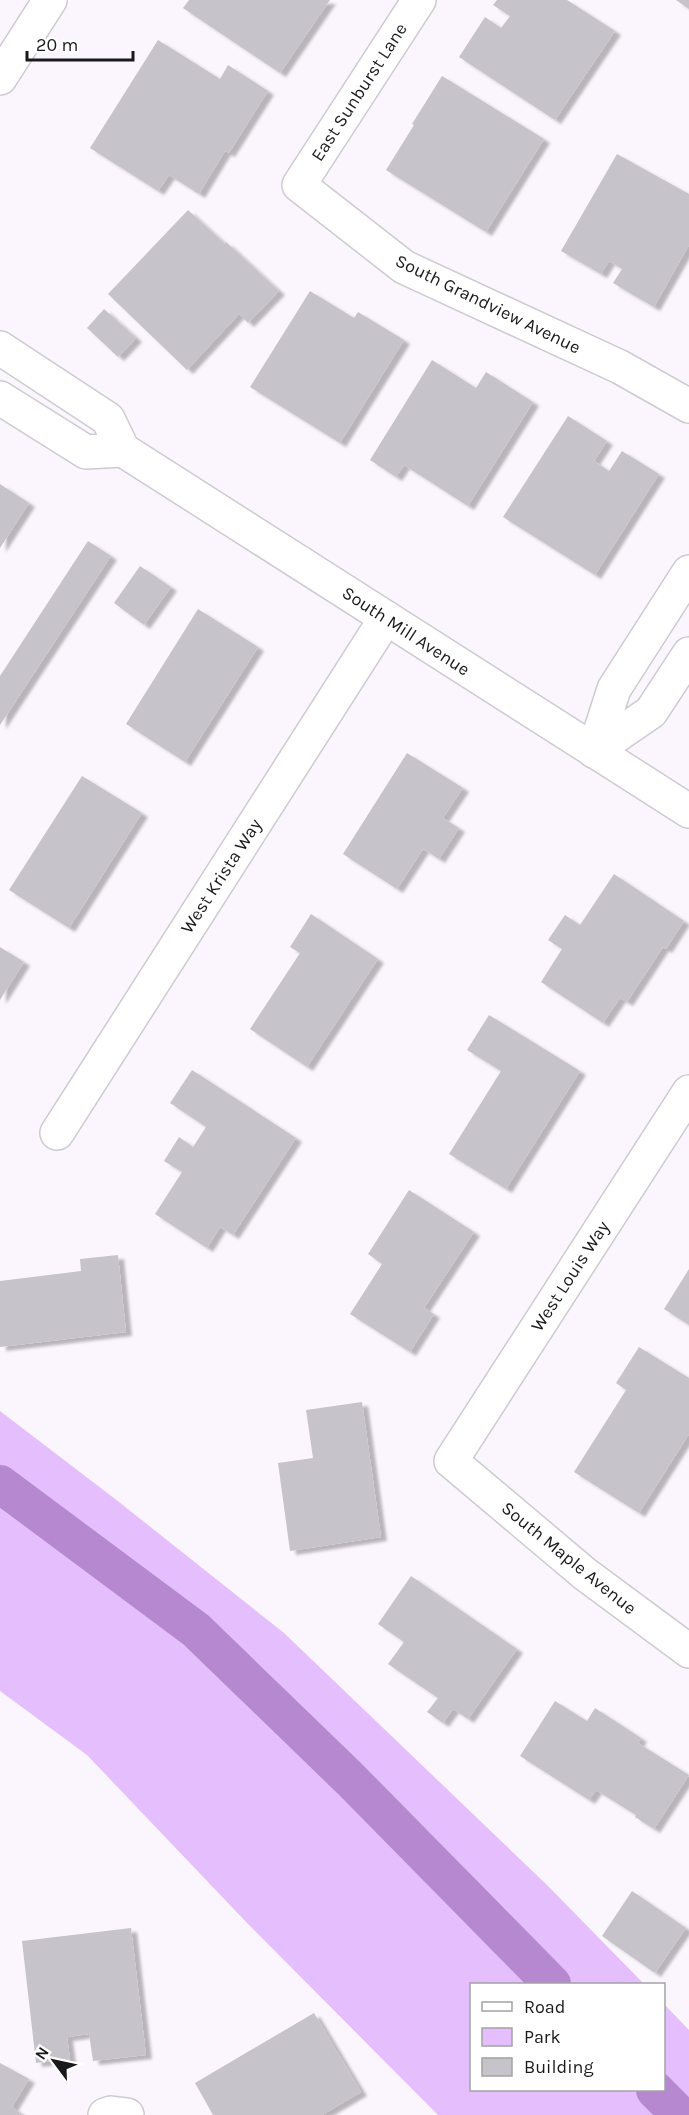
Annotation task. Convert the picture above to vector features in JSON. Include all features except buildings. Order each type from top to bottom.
[{"type":"street","points":[[0,78],[50,0]]},
{"type":"street","name":"East Sunburst Lane","points":[[299,185],[419,0]]},
{"type":"street","name":"South Grandview Avenue","points":[[299,185],[404,267],[620,367],[689,406]]},
{"type":"street","points":[[0,348],[108,419],[123,450],[86,452],[0,398]]},
{"type":"street","name":"South Mill Avenue","points":[[123,450],[689,812]]},
{"type":"street","points":[[594,751],[614,689],[688,576]]},
{"type":"street","name":"West Krista Way","points":[[57,1133],[386,618]]},
{"type":"street","points":[[594,751],[651,712],[689,654]]},
{"type":"street","name":"West Louis Way","points":[[451,1461],[689,1092]]},
{"type":"street","name":"South Maple Avenue","points":[[451,1461],[585,1574],[689,1651]]},
{"type":"street","points":[[105,2115],[111,2113],[127,2115]]},
{"type":"green space","points":[[0,1411],[284,1633],[547,1885],[643,1983],[470,1983],[470,2091],[665,2091],[665,2005],[689,2030],[689,2115],[438,2115],[249,1925],[87,1755],[0,1691]]},
{"type":"waterway","points":[[0,1484],[196,1630],[350,1779],[551,1983]]},
{"type":"waterway","points":[[656,2091],[680,2115]]}]
